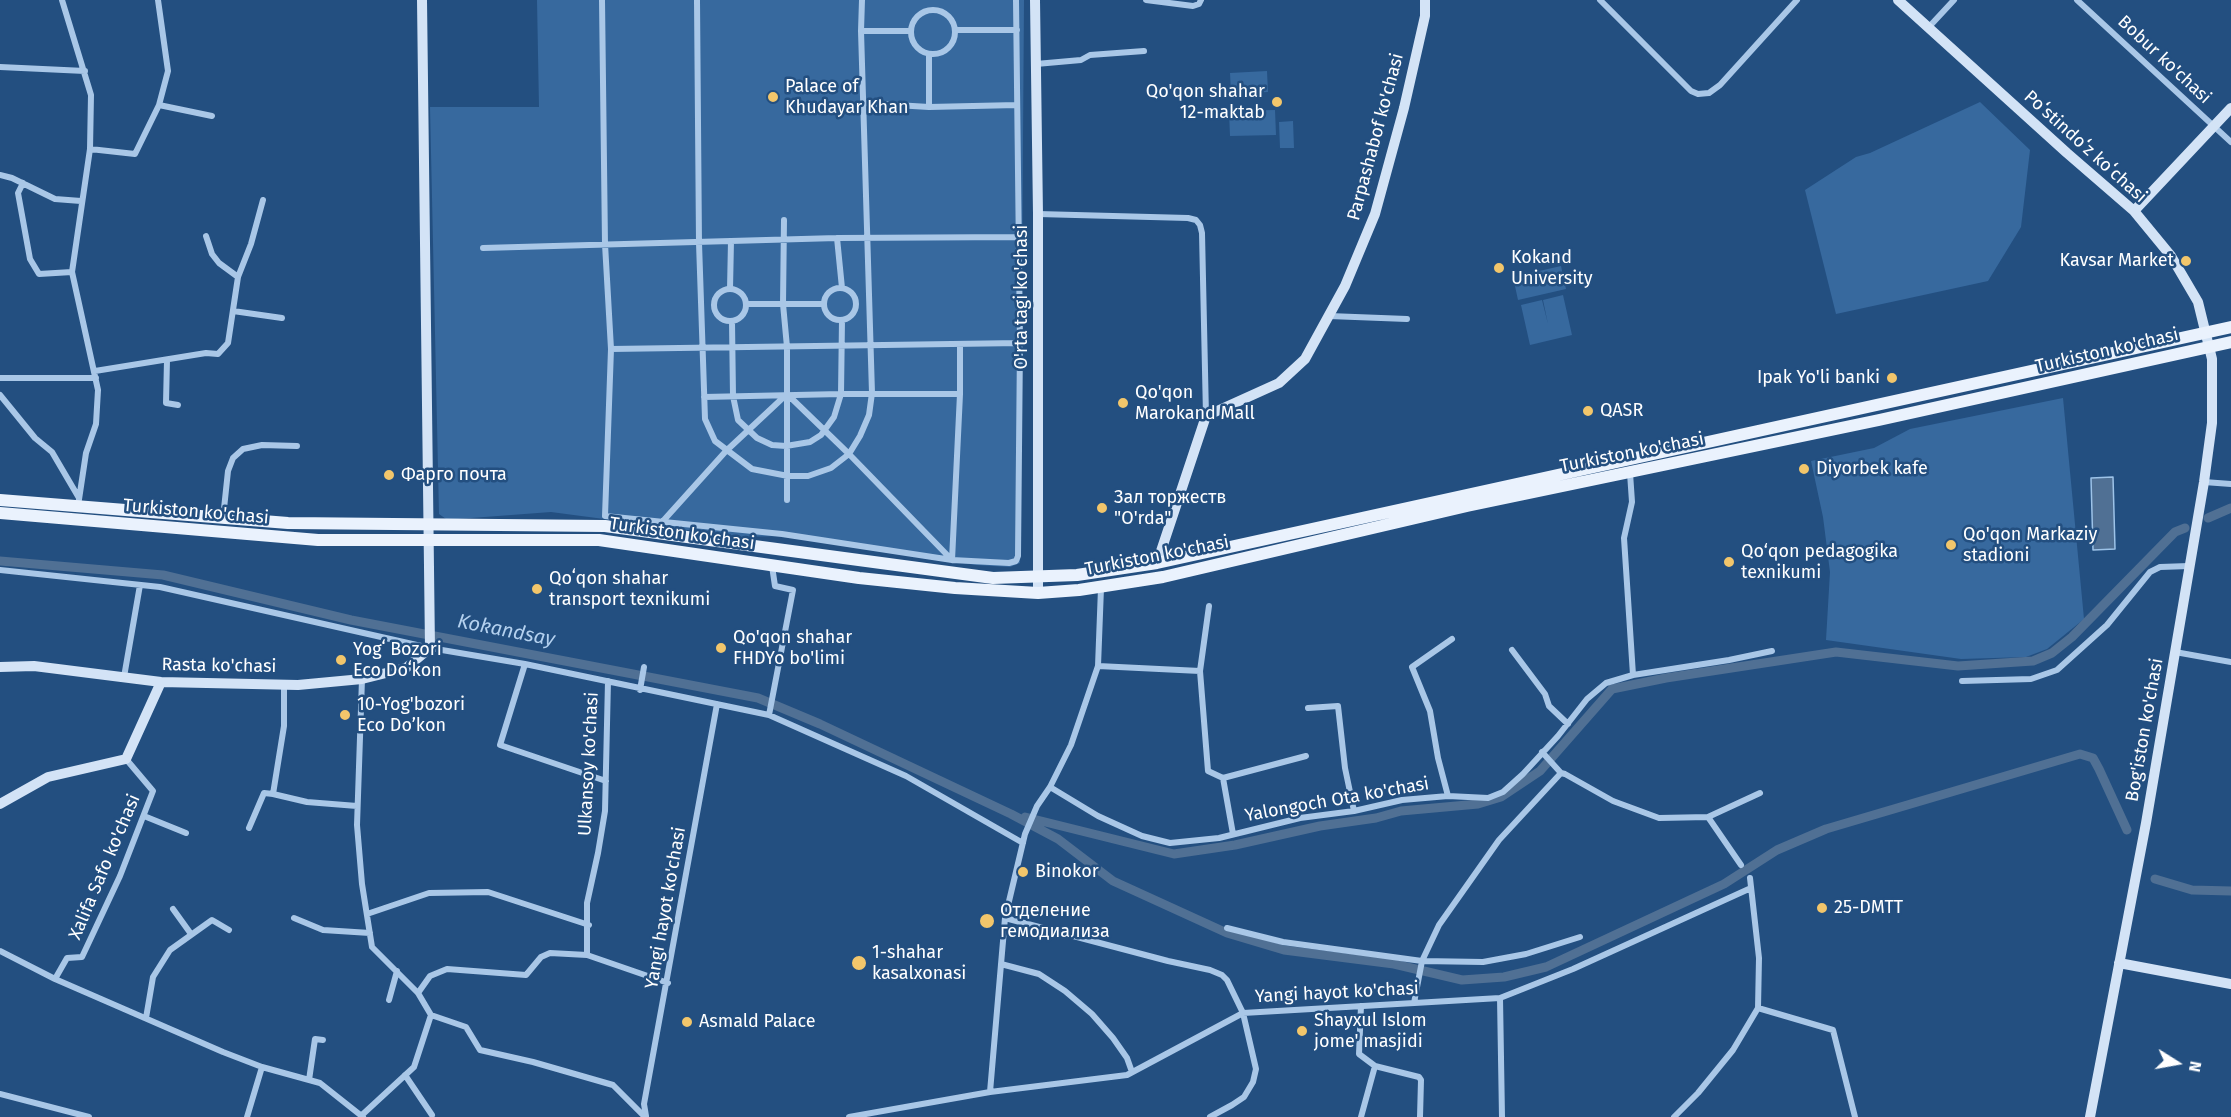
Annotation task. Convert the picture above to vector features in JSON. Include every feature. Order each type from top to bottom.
[{"type":"main road","points":[[422,0],[430,648]]},
{"type":"main road","name":"O'rta tagi ko'chasi","points":[[1035,0],[1038,214],[1038,593]]},
{"type":"main road","name":"Parpashabof ko'chasi","points":[[1206,416],[1279,383],[1305,359],[1345,286],[1375,214],[1404,108],[1425,16],[1425,0]]},
{"type":"main road","name":"Poʻstindoʻz koʻchasi","points":[[1898,0],[2134,211],[2171,256],[2198,302],[2210,347]]},
{"type":"main road","points":[[2134,211],[2231,108]]},
{"type":"main road","name":"Turkiston ko'chasi","points":[[0,500],[78,502],[288,523],[605,526],[970,575],[1038,578],[1077,575],[1157,563],[2231,327]]},
{"type":"main road","name":"Turkiston ko'chasi","points":[[0,513],[318,540],[599,540],[944,587],[989,592],[1038,593],[1101,588],[1163,577],[1467,506],[1868,423],[2231,342]]},
{"type":"main road","name":"Bog'iston ko'chasi","points":[[2090,1117],[2146,823],[2204,482],[2212,423],[2210,347]]},
{"type":"main road","points":[[1157,563],[1206,416]]},
{"type":"main road","name":"Rasta ko'chasi","points":[[0,667],[34,666],[161,682],[284,684],[362,679],[406,668],[430,648]]},
{"type":"main road","points":[[0,804],[48,777],[126,759],[161,682]]},
{"type":"main road","points":[[2119,963],[2231,984]]},
{"type":"street","points":[[62,0],[91,95],[90,149],[72,272],[98,390],[96,424],[86,453],[78,502]]},
{"type":"street","points":[[90,149],[135,154],[159,105],[168,71],[158,0]]},
{"type":"street","points":[[602,0],[605,244],[611,349],[605,516],[821,539],[952,560],[1009,563],[1016,561],[1018,556],[1020,237],[1016,0]]},
{"type":"street","points":[[697,0],[699,243],[705,419],[715,441],[752,470],[788,476],[808,476],[831,468],[849,454],[869,415],[872,393],[862,0]]},
{"type":"street","points":[[933,9],[934,0]]},
{"type":"street","points":[[1146,0],[1192,6],[1199,4],[1201,0]]},
{"type":"street","points":[[1599,0],[1691,91],[1698,93],[1709,93],[1720,85],[1797,0]]},
{"type":"street","points":[[1927,28],[1954,0]]},
{"type":"street","name":"Bobur ko'chasi","points":[[2077,0],[2231,142]]},
{"type":"street","points":[[933,9],[946,14],[951,19],[955,30],[949,47],[937,54],[929,54],[916,47],[912,41],[911,31],[914,20],[919,14],[933,9]]},
{"type":"street","points":[[955,30],[1017,30]]},
{"type":"street","points":[[861,31],[911,31]]},
{"type":"street","points":[[1036,64],[1081,60],[1090,55],[1144,51]]},
{"type":"street","points":[[929,54],[929,106]]},
{"type":"street","points":[[0,67],[85,71]]},
{"type":"street","points":[[863,103],[929,106],[1017,105]]},
{"type":"street","points":[[159,105],[212,116]]},
{"type":"street","points":[[0,175],[23,183],[55,199],[81,201]]},
{"type":"street","points":[[23,183],[18,193],[30,259],[39,274],[72,272]]},
{"type":"street","points":[[0,378],[95,374],[206,353],[218,354],[228,343],[238,277],[251,243],[263,200]]},
{"type":"street","points":[[1038,214],[1196,220],[1202,232],[1206,416]]},
{"type":"street","points":[[784,220],[783,304],[787,347],[787,500]]},
{"type":"street","points":[[206,236],[212,254],[219,263],[238,277]]},
{"type":"street","points":[[483,248],[784,239],[1020,237]]},
{"type":"street","points":[[837,238],[842,288]]},
{"type":"street","points":[[730,289],[731,241]]},
{"type":"street","points":[[837,288],[842,288],[852,293],[856,303],[854,313],[842,320],[831,318],[824,310],[824,304],[827,294],[837,288]]},
{"type":"street","points":[[730,289],[742,294],[746,304],[744,314],[732,322],[721,319],[714,306],[717,295],[730,289]]},
{"type":"street","points":[[746,304],[824,304]]},
{"type":"street","points":[[233,311],[282,318]]},
{"type":"street","points":[[1328,316],[1407,320]]},
{"type":"street","points":[[732,322],[733,396],[738,420],[758,438],[772,445],[786,446],[810,442],[821,435],[834,417],[841,394],[842,320]]},
{"type":"street","points":[[611,349],[1020,343]]},
{"type":"street","points":[[952,560],[960,394],[960,344]]},
{"type":"street","points":[[167,360],[166,403],[178,405]]},
{"type":"street","points":[[704,397],[872,393],[960,394]]},
{"type":"street","points":[[787,394],[952,560]]},
{"type":"street","points":[[663,521],[726,451],[787,394]]},
{"type":"street","points":[[0,395],[35,438],[52,452],[78,502]]},
{"type":"street","points":[[223,518],[228,471],[233,458],[243,449],[262,445],[297,446]]},
{"type":"street","points":[[1630,471],[1632,502],[1624,538],[1633,675]]},
{"type":"street","points":[[2204,482],[2231,484]]},
{"type":"street","points":[[769,715],[793,590],[775,586],[772,565]]},
{"type":"street","points":[[1962,681],[2031,679],[2057,669],[2107,626],[2150,572],[2160,567],[2189,566]]},
{"type":"street","points":[[0,570],[160,587],[430,648],[525,664],[640,690],[769,715],[906,776],[1023,843]]},
{"type":"street","points":[[124,677],[140,585]]},
{"type":"street","points":[[990,1092],[1005,918],[1025,834],[1037,806],[1050,788],[1071,745],[1098,666],[1101,588]]},
{"type":"street","points":[[1209,606],[1200,671],[1208,771],[1222,778],[1306,756]]},
{"type":"street","points":[[1448,796],[1438,758],[1430,711],[1412,667],[1452,639]]},
{"type":"street","points":[[1512,650],[1545,694],[1549,706],[1568,724]]},
{"type":"street","name":"Yalongoch Ota ko'chasi","points":[[1050,788],[1098,816],[1142,836],[1170,843],[1219,838],[1300,818],[1354,811],[1402,800],[1448,796],[1488,798],[1503,792],[1523,774],[1544,753],[1587,699],[1606,683],[1633,675],[1772,651]]},
{"type":"street","points":[[2175,652],[2231,662]]},
{"type":"street","points":[[525,664],[500,745],[606,781]]},
{"type":"street","points":[[1098,666],[1200,671]]},
{"type":"street","points":[[640,690],[644,668]]},
{"type":"street","points":[[362,679],[357,825],[372,947],[418,993],[430,1015],[466,1027],[480,1050],[614,1085],[645,1117]]},
{"type":"street","name":"Ulkansoy ko'chasi","points":[[587,955],[589,925],[587,903],[604,811],[608,681]]},
{"type":"street","points":[[273,794],[284,726],[284,684]]},
{"type":"street","name":"Yangi hayot ko'chasi","points":[[645,1117],[644,1104],[668,983],[717,704]]},
{"type":"street","points":[[1308,708],[1338,706],[1345,768],[1354,811]]},
{"type":"street","points":[[1544,753],[1559,771],[1613,801],[1659,818],[1708,817],[1760,793]]},
{"type":"street","name":"Xalifa Safo ko'chasi","points":[[55,979],[68,958],[82,957],[120,876],[153,791],[126,759]]},
{"type":"street","points":[[1414,1004],[1422,961],[1439,925],[1499,840],[1559,771]]},
{"type":"street","points":[[1222,778],[1233,834]]},
{"type":"street","points":[[249,828],[264,793],[307,802],[357,806]]},
{"type":"street","points":[[144,816],[186,833]]},
{"type":"street","points":[[1708,817],[1741,866]]},
{"type":"street","points":[[1674,1117],[1698,1093],[1732,1050],[1758,1008],[1759,958],[1750,878]]},
{"type":"street","name":"Yangi hayot ko'chasi","points":[[849,1117],[865,1116],[990,1092],[1126,1075],[1243,1013],[1500,998],[1573,969],[1751,888]]},
{"type":"street","points":[[367,914],[429,893],[488,892],[589,925]]},
{"type":"street","points":[[173,909],[191,934]]},
{"type":"street","points":[[294,918],[323,930],[370,933]]},
{"type":"street","points":[[1005,918],[1222,975],[1227,980],[1243,1013],[1256,1069],[1253,1082],[1244,1097],[1210,1117]]},
{"type":"street","points":[[146,1018],[153,977],[170,950],[212,920],[229,930]]},
{"type":"street","points":[[1227,928],[1283,942],[1422,961],[1483,962],[1526,954],[1580,937]]},
{"type":"street","points":[[0,951],[55,979],[223,1052],[262,1067],[320,1083],[363,1116],[414,1067],[430,1015]]},
{"type":"street","points":[[418,993],[430,976],[447,969],[526,975],[540,957],[550,953],[587,955],[668,983]]},
{"type":"street","points":[[1001,964],[1039,974],[1065,991],[1092,1014],[1113,1038],[1127,1058],[1132,1072]]},
{"type":"street","points":[[389,1000],[396,972]]},
{"type":"street","points":[[1500,998],[1503,1117]]},
{"type":"street","points":[[1361,1006],[1359,1054],[1376,1066],[1419,1077],[1421,1080],[1420,1117]]},
{"type":"street","points":[[1758,1008],[1833,1030],[1856,1117]]},
{"type":"street","points":[[309,1080],[315,1039],[323,1040]]},
{"type":"street","points":[[1361,1117],[1376,1066]]},
{"type":"street","points":[[247,1117],[262,1067]]},
{"type":"street","points":[[405,1075],[432,1115]]},
{"type":"street","points":[[0,1094],[89,1117]]},
{"type":"shaded area","points":[[537,0],[1024,0],[1020,563],[1010,567],[976,565],[780,536],[740,537],[551,512],[458,519],[446,519],[439,514],[430,107],[539,107]]},
{"type":"shaded area","points":[[1267,71],[1268,92],[1231,94],[1230,73]]},
{"type":"shaded area","points":[[1980,102],[2030,150],[2021,227],[1988,281],[1836,314],[1805,190],[1856,157],[1870,153]]},
{"type":"shaded area","points":[[1275,110],[1276,135],[1230,136],[1229,111]]},
{"type":"shaded area","points":[[1293,121],[1294,148],[1280,148],[1279,122]]},
{"type":"shaded area","points":[[1561,266],[1566,289],[1518,300],[1513,277]]},
{"type":"shaded area","points":[[1563,295],[1572,335],[1530,345],[1521,305],[1542,300],[1548,324],[1543,300]]},
{"type":"shaded area","name":"Qo'qon Markaziy stadioni","points":[[2063,398],[2084,619],[2047,649],[2026,657],[1961,659],[1826,640],[1830,572],[1823,517],[1811,461],[1874,448],[1910,429]]},
{"type":"shaded area","points":[[2113,477],[2115,549],[2093,550],[2091,478]]},
{"type":"waterway","points":[[2208,518],[2231,508]]},
{"type":"waterway","points":[[1025,817],[1174,854],[1235,845],[1320,826],[1376,818],[1401,811],[1478,804],[1501,797],[1540,771],[1612,689],[1666,678],[1836,652],[1958,666],[2033,661],[2052,653],[2072,637],[2175,532],[2185,528]]},
{"type":"waterway","name":"Kokandsay","points":[[0,561],[163,575],[351,620],[758,698],[820,724],[1011,814],[1058,839],[1113,881],[1227,933],[1284,950],[1394,964],[1462,980],[1504,977],[1546,967],[1724,884],[1777,850],[1826,829],[2080,754],[2093,758],[2127,830]]},
{"type":"waterway","points":[[2155,879],[2192,890],[2231,891]]},
{"type":"place","name":"Palace of Khudayar Khan","points":[[773,97]]},
{"type":"place","name":"Qo'qon shahar 12-maktab","points":[[1277,102]]},
{"type":"place","name":"Kavsar Market","points":[[2186,261]]},
{"type":"place","name":"Kokand University","points":[[1499,268]]},
{"type":"place","name":"Ipak Yo'li banki","points":[[1892,378]]},
{"type":"place","name":"Qo'qon Marokand Mall","points":[[1123,403]]},
{"type":"place","name":"QASR","points":[[1588,411]]},
{"type":"place","name":"Diyorbek kafe","points":[[1804,469]]},
{"type":"place","name":"Фарго почта","points":[[389,475]]},
{"type":"place","name":"Зал торжеств \"O'rda\"","points":[[1102,508]]},
{"type":"place","name":"Qo'qon Markaziy stadioni","points":[[1951,545]]},
{"type":"place","name":"Qo‘qon pedagogika texnikumi","points":[[1729,562]]},
{"type":"place","name":"Qoʻqon shahar transport texnikumi","points":[[537,589]]},
{"type":"place","name":"Qo'qon shahar FHDYo bo'limi","points":[[721,648]]},
{"type":"place","name":"Yogʻ Bozori Eco Doʻkon","points":[[341,660]]},
{"type":"place","name":"10-Yog'bozori Eco Do’kon","points":[[345,715]]},
{"type":"place","name":"Binokor","points":[[1023,872]]},
{"type":"place","name":"25-DMTT","points":[[1822,908]]},
{"type":"place","name":"Отделение гемодиализа","points":[[987,921]]},
{"type":"place","name":"1-shahar kasalxonasi","points":[[859,963]]},
{"type":"place","name":"Asmald Palace","points":[[687,1022]]},
{"type":"place","name":"Shayxul Islom jome' masjidi","points":[[1302,1031]]}]
